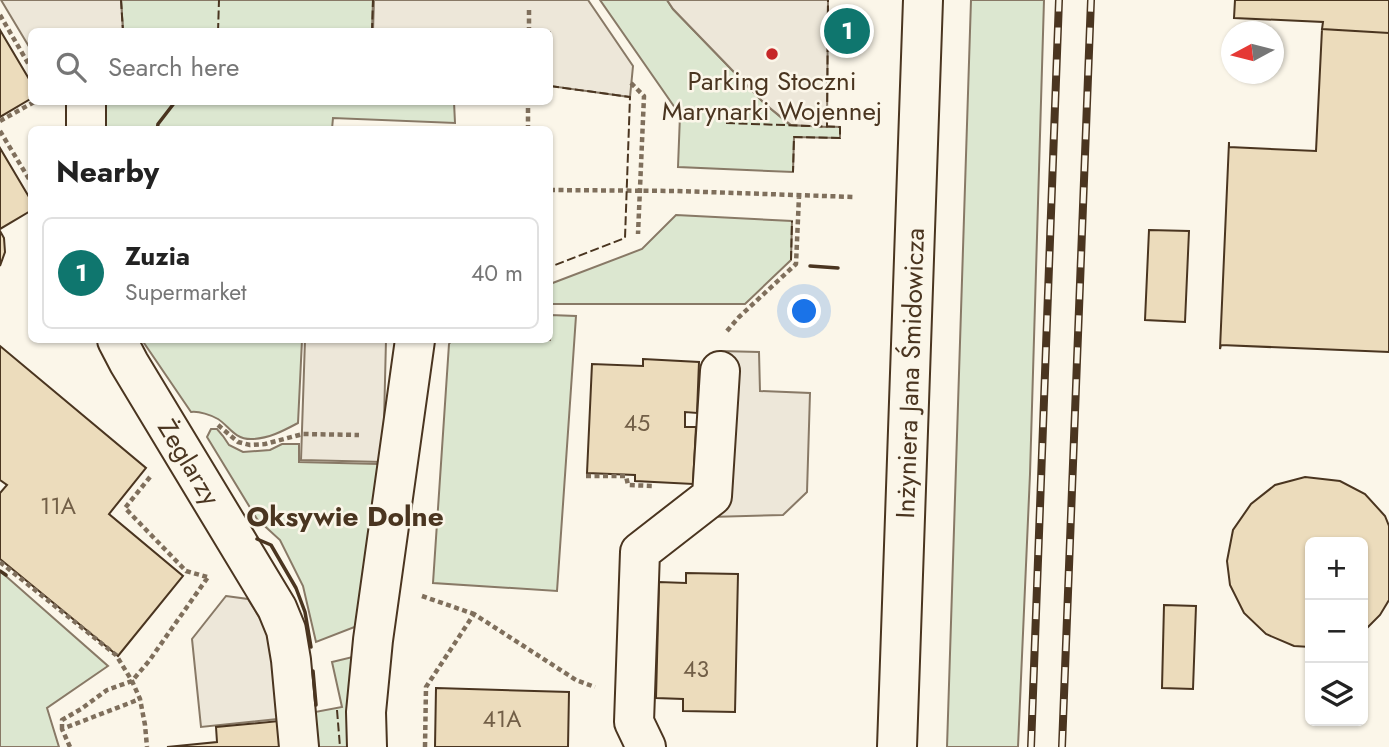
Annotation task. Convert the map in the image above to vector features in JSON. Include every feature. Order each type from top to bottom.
[{"type":"street","name":"Inżyniera Jana Śmidowicza","points":[[897,747],[923,0]]},
{"type":"street","points":[[86,105],[86,126]]},
{"type":"street","name":"Żeglarzy","points":[[119,343],[277,608],[286,630],[291,660],[299,747]]},
{"type":"street","points":[[367,747],[366,712],[373,639],[415,343]]},
{"type":"street","points":[[646,747],[634,722],[639,552],[712,496],[720,371]]},
{"type":"path","points":[[529,7],[529,28]]},
{"type":"path","points":[[0,15],[28,63]]},
{"type":"path","points":[[631,83],[644,96],[638,234]]},
{"type":"path","points":[[0,121],[29,105]]},
{"type":"path","points":[[528,105],[528,126]]},
{"type":"path","points":[[0,131],[28,177]]},
{"type":"path","points":[[553,190],[854,197]]},
{"type":"path","points":[[739,317],[796,264],[799,196]]},
{"type":"path","points":[[153,403],[178,409],[201,422],[218,424],[237,442],[250,445],[303,435],[402,436]]},
{"type":"path","points":[[156,470],[125,508],[186,570],[218,579]]},
{"type":"path","points":[[586,476],[626,476]]},
{"type":"path","points":[[0,562],[116,655],[140,699],[147,747]]},
{"type":"path","points":[[70,747],[62,729],[62,720],[107,690],[132,681],[149,662],[208,577]]},
{"type":"path","points":[[415,594],[474,614],[576,680]]},
{"type":"path","points":[[425,747],[426,687],[474,614]]},
{"type":"path","points":[[62,729],[140,699]]},
{"type":"green space","points":[[121,0],[373,0],[372,28],[123,28]]},
{"type":"green space","points":[[600,0],[667,0],[765,104],[790,125],[840,127],[840,138],[794,137],[793,172],[678,167],[680,115]]},
{"type":"green space","points":[[971,0],[1044,0],[1030,474],[1018,747],[947,747]]},
{"type":"green space","points":[[99,105],[454,105],[455,123],[333,118],[332,126],[100,126]]},
{"type":"green space","points":[[676,215],[792,221],[791,260],[745,304],[553,304],[553,283],[642,249]]},
{"type":"green space","points":[[553,315],[576,316],[557,591],[433,583],[449,344],[553,343]]},
{"type":"green space","points":[[144,343],[302,343],[298,423],[269,436],[245,438],[236,435],[215,418],[191,412]]},
{"type":"green space","points":[[211,429],[217,429],[229,445],[243,452],[270,450],[282,444],[299,444],[299,462],[379,464],[370,621],[316,642],[303,586],[280,540],[257,519],[207,437]]},
{"type":"green space","points":[[0,571],[108,666],[47,708],[59,747],[0,747]]},
{"type":"green space","points":[[365,654],[355,747],[318,747],[315,712],[342,707],[332,662]]},
{"type":"shaded area","points":[[1,0],[121,0],[123,28],[28,28],[28,45]]},
{"type":"shaded area","points":[[374,0],[588,0],[633,66],[630,97],[553,86],[553,28],[373,28]]},
{"type":"shaded area","name":"Parking Stoczni Marynarki Wojennej","points":[[667,0],[828,0],[827,127],[791,125],[765,104]]},
{"type":"shaded area","points":[[305,343],[386,343],[383,462],[301,460]]},
{"type":"shaded area","points":[[720,351],[759,352],[760,391],[810,393],[807,492],[783,515],[710,517]]},
{"type":"shaded area","points":[[226,596],[248,599],[277,646],[287,718],[201,727],[192,639]]},
{"type":"building","points":[[1235,0],[1389,0],[1389,33],[1322,29],[1323,22],[1234,18]]},
{"type":"building","points":[[835,9],[858,9],[858,53],[835,53]]},
{"type":"building","points":[[1322,29],[1389,33],[1389,352],[1221,345],[1220,349],[1229,142],[1229,147],[1316,151]]},
{"type":"building","points":[[0,30],[28,77],[28,100],[0,117]]},
{"type":"building","points":[[0,148],[28,195],[28,212],[0,229]]},
{"type":"building","points":[[1149,230],[1189,231],[1185,322],[1145,320]]},
{"type":"building","points":[[0,231],[4,238],[5,252],[0,266]]},
{"type":"building","points":[[0,346],[146,468],[109,514],[183,576],[118,656],[0,559],[0,493],[7,485],[0,480]]},
{"type":"building","points":[[643,359],[699,362],[697,413],[685,412],[685,427],[696,427],[693,484],[635,481],[635,475],[587,473],[592,364],[643,366]]},
{"type":"building","points":[[1305,477],[1340,481],[1365,494],[1385,516],[1389,526],[1389,600],[1380,615],[1368,627],[1368,537],[1305,537],[1305,647],[1294,646],[1266,634],[1244,613],[1230,585],[1227,561],[1233,530],[1251,504],[1275,485]]},
{"type":"building","points":[[686,573],[738,574],[735,712],[683,711],[683,699],[656,698],[659,582],[686,583]]},
{"type":"building","points":[[1164,605],[1196,606],[1193,689],[1162,688]]},
{"type":"building","points":[[436,688],[569,692],[568,747],[435,747]]},
{"type":"building","points":[[279,721],[281,747],[167,747],[217,742],[216,727]]},
{"type":"railway","points":[[1031,747],[1059,0]]},
{"type":"railway","points":[[1062,747],[1091,0]]},
{"type":"fence","points":[[121,0],[123,28]]},
{"type":"fence","points":[[218,28],[219,0]]},
{"type":"fence","points":[[372,28],[373,0]]},
{"type":"fence","points":[[827,127],[828,0]]},
{"type":"fence","points":[[553,86],[630,97],[625,238],[553,266]]},
{"type":"fence","points":[[726,123],[840,127],[840,138],[794,137],[793,172]]},
{"type":"fence","points":[[791,260],[792,221]]},
{"type":"fence","points":[[337,710],[340,747]]},
{"type":"wall","points":[[158,126],[173,105]]},
{"type":"wall","points":[[810,266],[838,268]]},
{"type":"wall","points":[[257,539],[271,545],[296,588],[305,612],[311,647]]},
{"type":"wall","points":[[0,571],[6,575]]},
{"type":"wall","points":[[313,671],[316,705]]},
{"type":"place","name":"Zuzia","points":[[847,31]]},
{"type":"place","name":"Parking Stoczni Marynarki Wojennej","points":[[772,54]]},
{"type":"district","name":"Oksywie Dolne","points":[[345,516]]}]
